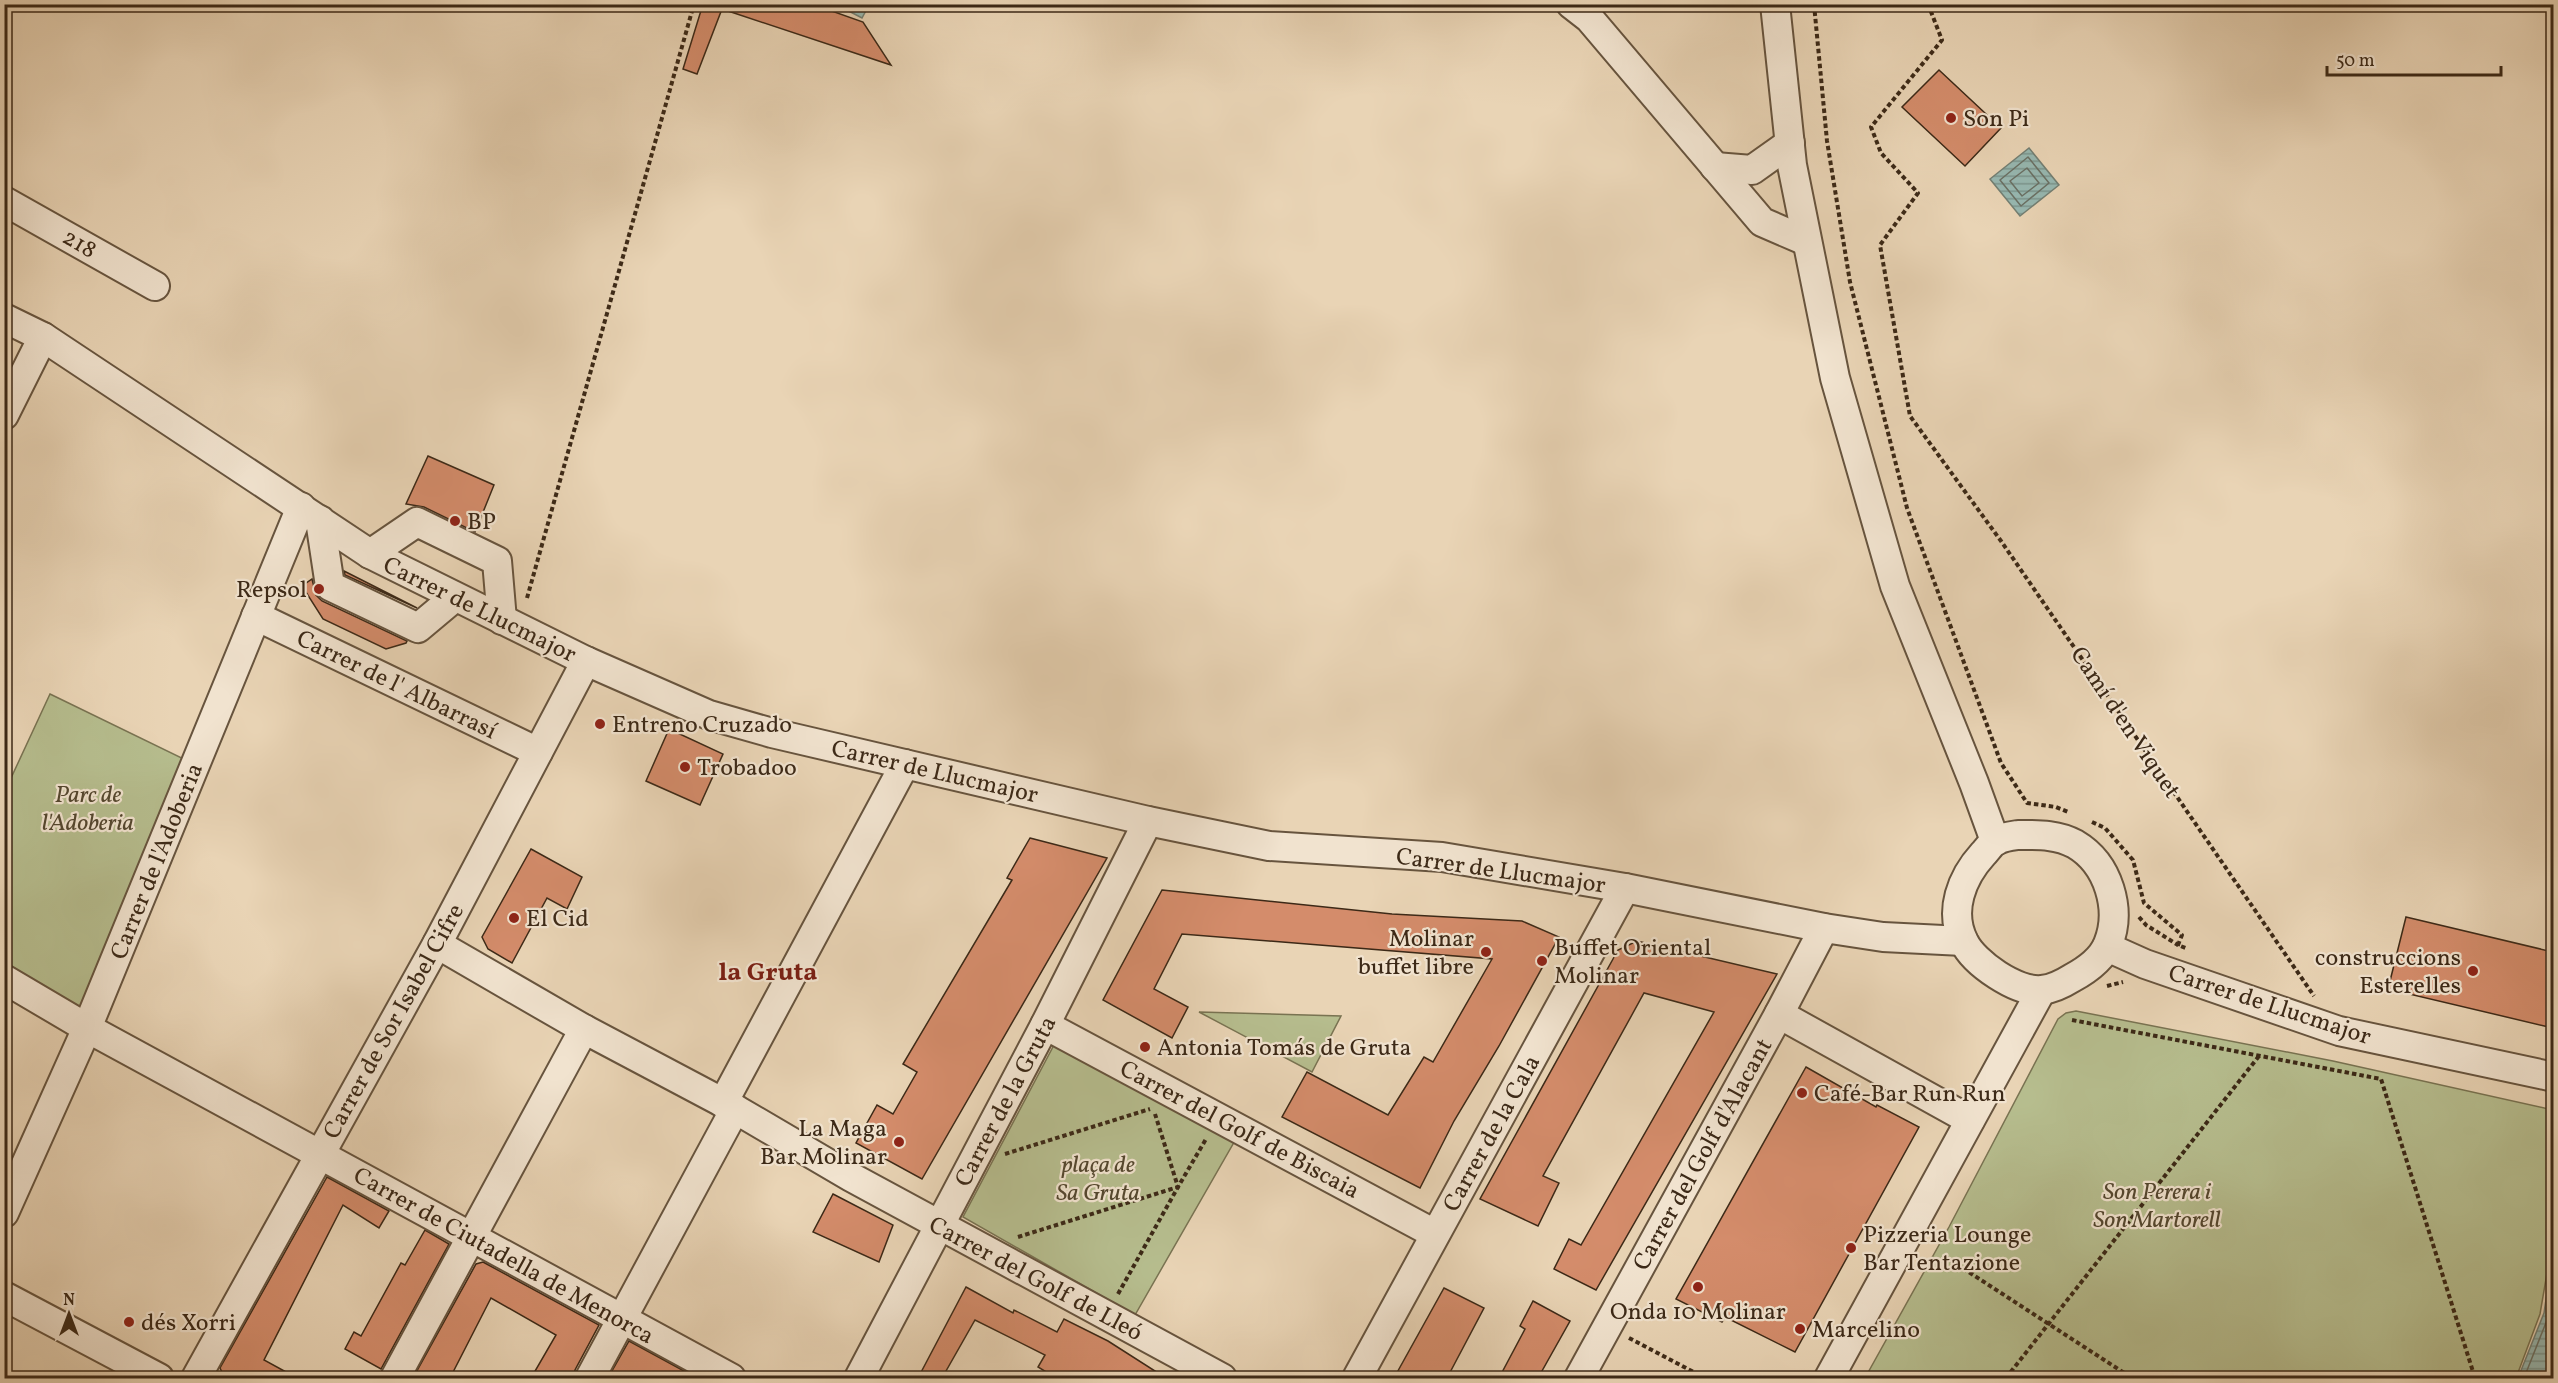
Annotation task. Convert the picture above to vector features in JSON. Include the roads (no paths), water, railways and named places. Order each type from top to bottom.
[{"type":"street","points":[[1572,4],[1589,18],[1762,222],[1806,241]]},
{"type":"street","points":[[1775,4],[1790,143],[1806,241],[1835,378],[1895,586],[1995,841]]},
{"type":"street","points":[[1715,167],[1752,170],[1790,143]]},
{"type":"street","name":"218","points":[[4,201],[155,286]]},
{"type":"street","name":"Carrer de Llucmajor","points":[[4,318],[42,337],[370,554],[586,661],[709,715],[772,733],[1148,821],[1269,846],[1442,856],[1624,888],[1824,928],[1883,937],[1963,940]]},
{"type":"street","points":[[4,415],[42,337]]},
{"type":"street","points":[[310,513],[330,586],[418,628],[455,597]]},
{"type":"street","name":"Carrer de l'Adoberia","points":[[4,1213],[87,1028],[256,616],[310,513]]},
{"type":"street","points":[[370,554],[417,522],[477,551],[497,561],[510,624]]},
{"type":"street","name":"Carrer de l' Albarrasí","points":[[256,616],[538,752]]},
{"type":"street","name":"Carrer de Sor Isabel Cifre","points":[[196,1378],[437,944],[586,661]]},
{"type":"street","points":[[591,1378],[905,764]]},
{"type":"street","name":"Carrer de la Gruta","points":[[859,1378],[972,1165],[1148,821]]},
{"type":"street","points":[[1829,1378],[2042,991],[2084,972],[2107,947],[2114,926],[2110,885],[2096,863],[2076,844],[2048,835],[2018,835],[1995,841],[1970,869],[1959,894],[1958,918],[1963,940],[1976,960],[2015,985],[2042,991]]},
{"type":"street","name":"Carrer de la Cala","points":[[1357,1378],[1624,888]]},
{"type":"street","name":"Carrer del Golf d'Alacant","points":[[1579,1378],[1824,928]]},
{"type":"street","name":"Carrer del Golf de Lleó","points":[[437,944],[728,1113],[1222,1378]]},
{"type":"street","name":"Carrer de Llucmajor","points":[[2107,947],[2145,964],[2173,958],[2339,1031],[2548,1076]]},
{"type":"street","name":"Carrer de Ciutadella de Menorca","points":[[4,979],[87,1028],[730,1378]]},
{"type":"street","points":[[1779,1014],[1971,1120]]},
{"type":"street","name":"Carrer del Golf de Biscaia","points":[[1045,1024],[1435,1234]]},
{"type":"street","points":[[395,1378],[584,1029]]},
{"type":"street","points":[[4,1296],[159,1378]]},
{"type":"water","points":[[837,5],[869,5],[862,18]]},
{"type":"water","points":[[2029,148],[2059,185],[2020,216],[1990,179]]},
{"type":"water","points":[[2553,1252],[2553,1378],[2518,1378],[2544,1313]]},
{"type":"place","name":"Son Pi","points":[[1951,118]]},
{"type":"place","name":"BP","points":[[455,521]]},
{"type":"place","name":"Repsol","points":[[319,589]]},
{"type":"place","name":"Entreno Cruzado","points":[[600,724]]},
{"type":"place","name":"Trobadoo","points":[[685,767]]},
{"type":"place","name":"El Cid","points":[[514,918]]},
{"type":"place","name":"Molinar buffet libre","points":[[1486,952]]},
{"type":"place","name":"Buffet Oriental Molinar","points":[[1542,961]]},
{"type":"place","name":"construccions Esterelles","points":[[2473,971]]},
{"type":"place","name":"Antonia Tomás de Gruta","points":[[1145,1047]]},
{"type":"place","name":"Café-Bar Run Run","points":[[1802,1093]]},
{"type":"place","name":"La Maga Bar Molinar","points":[[899,1142]]},
{"type":"place","name":"Pizzeria Lounge Bar Tentazione","points":[[1851,1248]]},
{"type":"place","name":"Onda 10 Molinar","points":[[1698,1287]]},
{"type":"place","name":"dés Xorri","points":[[129,1322]]},
{"type":"place","name":"Marcelino","points":[[1800,1329]]},
{"type":"district","name":"la Gruta","points":[[768,971]]},
{"type":"park label","name":"Parc de l'Adoberia","points":[[88,808]]},
{"type":"park label","name":"plaça de Sa Gruta","points":[[1098,1178]]},
{"type":"park label","name":"Son Perera i Son Martorell","points":[[2157,1205]]}]
